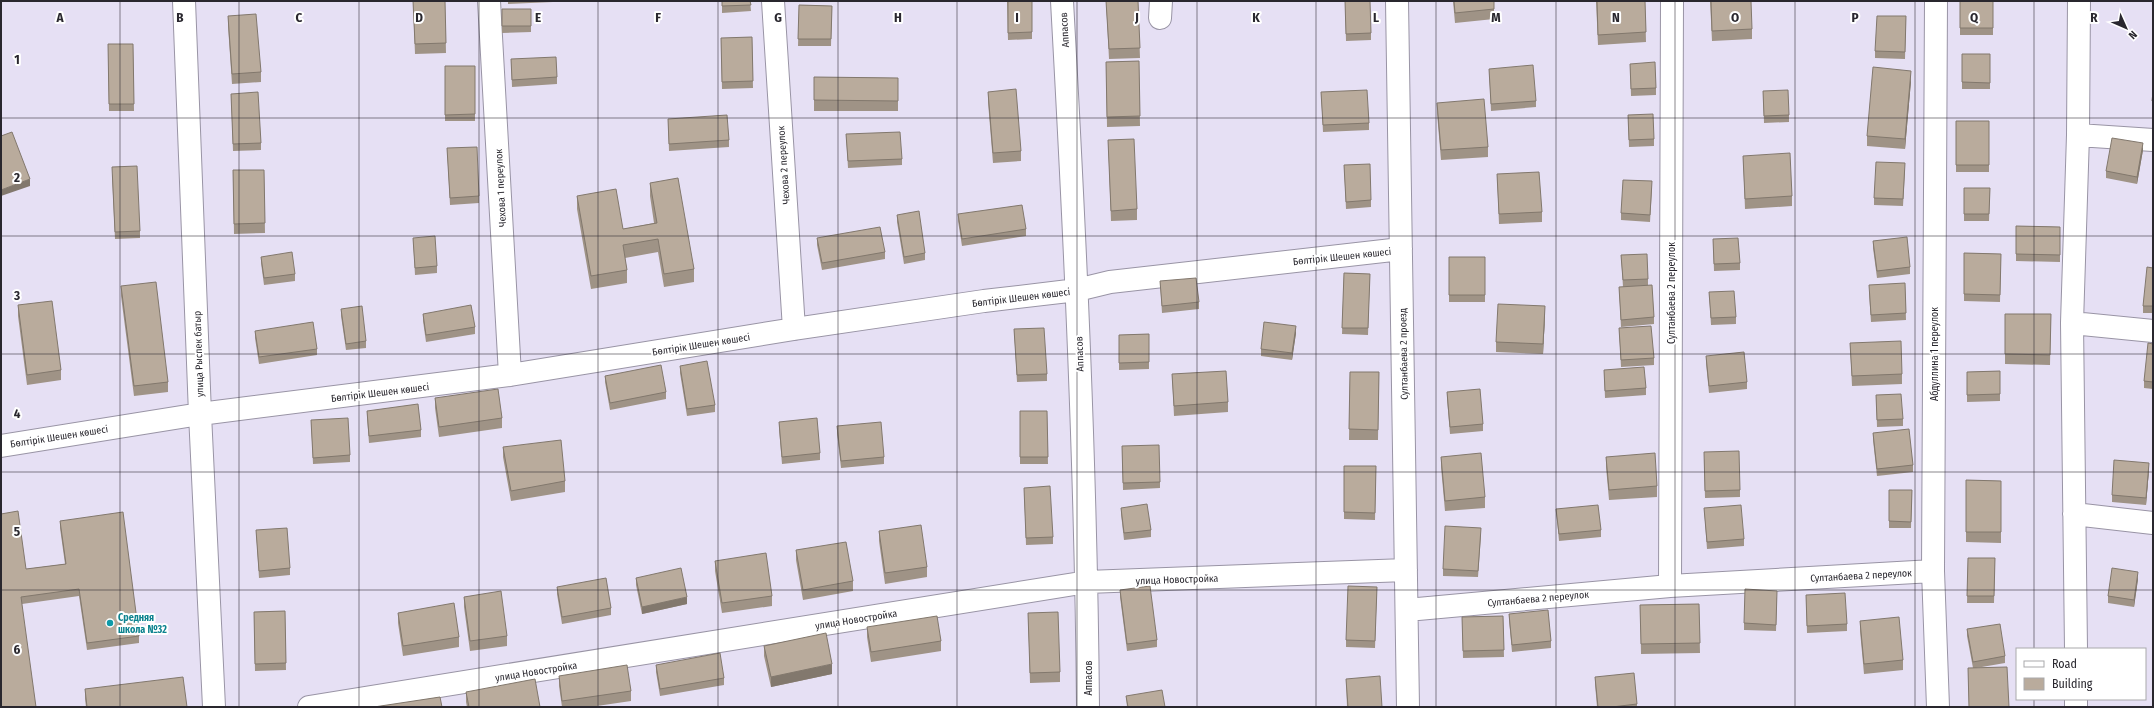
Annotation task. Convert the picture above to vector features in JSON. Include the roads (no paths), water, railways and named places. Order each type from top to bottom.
[{"type":"street","name":"улица Рыспек батыр","points":[[184,1],[200,414],[214,707]]},
{"type":"street","name":"Чехова 1 переулок","points":[[489,1],[510,375]]},
{"type":"street","name":"Чехова 2 переулок","points":[[773,1],[794,329]]},
{"type":"street","name":"Аппасов","points":[[1062,1],[1077,290],[1087,582],[1088,707]]},
{"type":"street","name":"Султанбаева 2 проезд","points":[[1398,1],[1408,707]]},
{"type":"street","name":"Султанбаева 2 переулок","points":[[1670,586],[1672,1]]},
{"type":"street","name":"Абдуллина 1 переулок","points":[[1936,1],[1933,572],[1938,707]]},
{"type":"street","points":[[2076,648],[2072,323],[2078,135],[2079,1]]},
{"type":"street","points":[[2078,135],[2153,140]]},
{"type":"street","name":"Бөлтірік Шешен көшесі","points":[[1,446],[200,414],[510,375],[794,329],[1077,290],[1110,282],[1401,249]]},
{"type":"street","points":[[2072,323],[2153,332]]},
{"type":"street","points":[[2074,514],[2153,523]]},
{"type":"street","name":"улица Новостройка","points":[[309,707],[1087,582],[1406,570]]},
{"type":"street","name":"Султанбаева 2 переулок","points":[[1407,610],[1670,586],[1933,572]]},
{"type":"place","name":"Средняя школа №32","points":[[110,623]]}]
